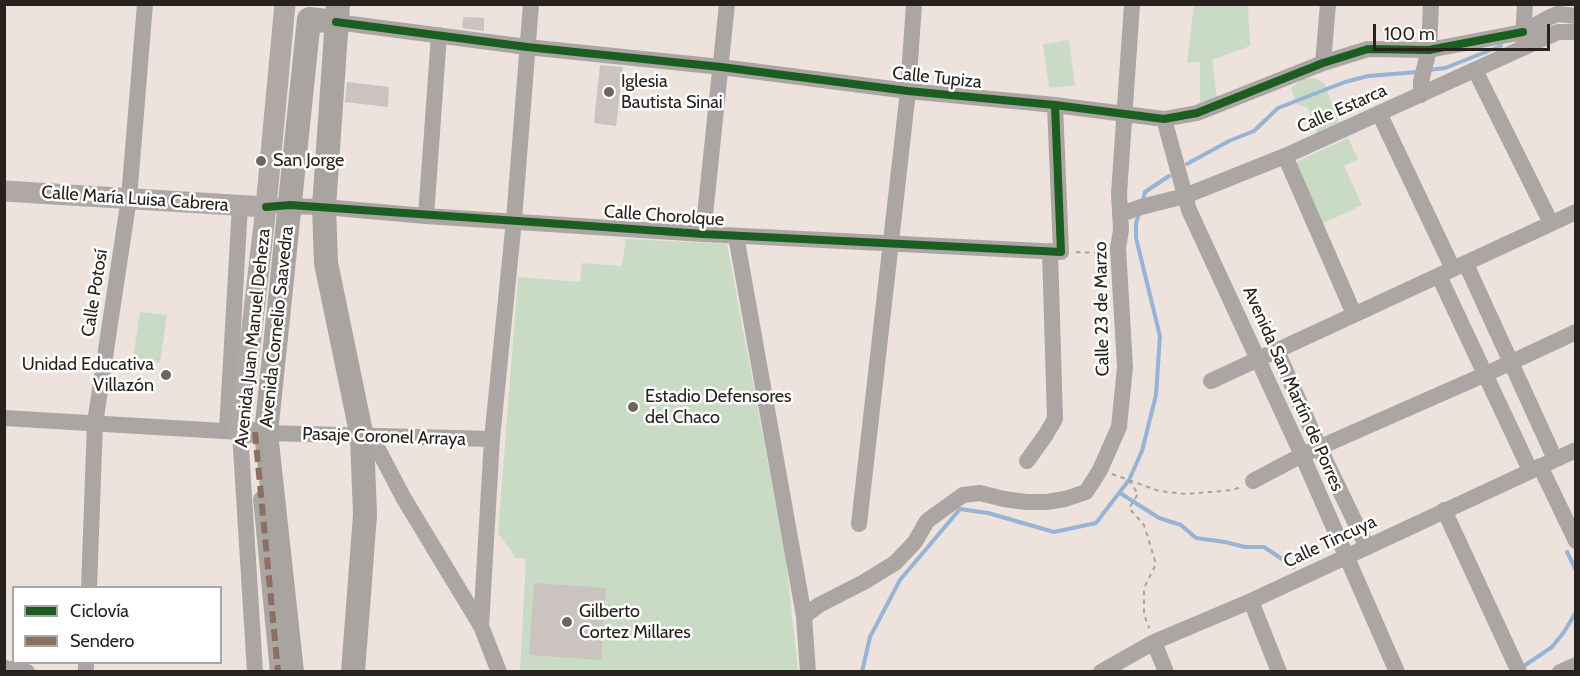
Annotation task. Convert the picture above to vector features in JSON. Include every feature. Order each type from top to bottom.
[{"type":"highway","name":"Calle Tupiza","points":[[309,19],[337,13]]},
{"type":"highway","points":[[337,13],[324,207],[326,263],[362,437],[365,515],[353,672]]},
{"type":"highway","name":"Avenida Cornelio Saavedra","points":[[292,672],[247,432],[278,206],[309,19]]},
{"type":"main road","name":"Avenida Juan Manuel Deheza","points":[[278,206],[285,4]]},
{"type":"main road","name":"Calle María Luisa Cabrera","points":[[4,191],[240,206],[278,206]]},
{"type":"street","points":[[481,626],[492,439],[514,220],[531,4]]},
{"type":"street","points":[[703,234],[727,4]]},
{"type":"street","points":[[859,524],[908,91],[914,4]]},
{"type":"street","name":"Calle 23 de Marzo","points":[[804,616],[819,605],[895,564],[915,542],[927,521],[963,495],[980,493],[1026,502],[1065,499],[1086,492],[1100,470],[1119,427],[1125,368],[1118,248],[1121,230],[1119,194],[1132,4]]},
{"type":"street","points":[[1323,63],[1328,4]]},
{"type":"street","points":[[1421,94],[1421,81],[1429,50],[1431,4]]},
{"type":"street","points":[[1523,40],[1525,4]]},
{"type":"street","name":"Calle Potosí","points":[[89,586],[95,423],[129,198],[142,5]]},
{"type":"street","name":"Calle Tupiza","points":[[337,13],[439,36],[1164,119],[1197,113],[1323,63],[1368,49],[1429,50],[1523,40],[1550,17],[1558,14],[1575,16]]},
{"type":"street","name":"Calle Estarca","points":[[1121,214],[1185,196],[1285,156],[1475,70],[1523,40],[1558,32],[1575,32]]},
{"type":"street","points":[[426,216],[439,36]]},
{"type":"street","points":[[1475,70],[1551,223]]},
{"type":"street","points":[[1027,461],[1055,418],[1054,105]]},
{"type":"street","points":[[1379,113],[1453,270],[1511,362],[1542,465],[1575,541]]},
{"type":"street","name":"Avenida San Martín de Porres","points":[[1164,119],[1189,210],[1259,359],[1397,672]]},
{"type":"street","points":[[1285,156],[1354,314]]},
{"type":"street","name":"Avenida Juan Manuel Deheza","points":[[240,206],[255,672]]},
{"type":"street","name":"Calle Chorolque","points":[[278,206],[324,207],[426,216],[736,236],[1055,251]]},
{"type":"street","points":[[1211,381],[1575,212]]},
{"type":"street","points":[[736,236],[804,616],[808,672]]},
{"type":"street","points":[[1453,270],[1486,374],[1542,465]]},
{"type":"street","points":[[1254,481],[1319,447],[1486,374],[1575,332]]},
{"type":"street","name":"Avenida San Martín de Porres","points":[[1277,351],[1366,547]]},
{"type":"street","name":"Pasaje Coronel Arraya","points":[[4,418],[362,437],[492,439]]},
{"type":"street","points":[[247,432],[278,672]]},
{"type":"street","points":[[362,437],[379,451],[403,497],[481,626],[499,672]]},
{"type":"street","name":"Calle Tincuya","points":[[1101,672],[1154,642],[1251,601],[1575,450]]},
{"type":"street","points":[[1444,510],[1520,672]]},
{"type":"street","points":[[1251,601],[1279,672]]},
{"type":"street","points":[[1154,642],[1166,672]]},
{"type":"street","points":[[1560,672],[1575,664]]},
{"type":"street","points":[[4,668],[27,672]]},
{"type":"path","points":[[1055,251],[1098,253],[1118,248]]},
{"type":"path","points":[[1100,470],[1159,491],[1186,494],[1233,490],[1254,481]]},
{"type":"path","points":[[1129,480],[1138,494],[1129,508],[1144,525],[1156,564],[1144,588],[1144,614],[1154,642]]},
{"type":"green space","points":[[1194,5],[1248,5],[1250,46],[1212,60],[1217,98],[1200,105],[1200,62],[1187,63]]},
{"type":"green space","points":[[1069,40],[1075,85],[1049,88],[1043,44]]},
{"type":"green space","points":[[1315,78],[1324,83],[1340,124],[1317,134],[1308,108],[1297,104],[1291,88],[1303,79]]},
{"type":"green space","points":[[1348,138],[1358,159],[1344,166],[1362,205],[1322,224],[1295,169],[1298,161]]},
{"type":"green space","name":"Estadio Defensores del Chaco","points":[[626,239],[727,244],[786,560],[798,671],[520,671],[526,559],[516,558],[498,533],[518,277],[580,282],[582,263],[622,266]]},
{"type":"green space","points":[[140,312],[167,315],[160,363],[133,359]]},
{"type":"building","points":[[463,17],[484,18],[484,31],[462,28]]},
{"type":"building","name":"Iglesia Bautista Sinai","points":[[600,65],[623,67],[616,126],[594,123]]},
{"type":"building","points":[[347,82],[389,87],[388,107],[345,102]]},
{"type":"building","name":"Gilberto Cortez Millares","points":[[534,583],[606,588],[601,660],[529,655]]},
{"type":"waterway","points":[[1428,70],[1445,68],[1501,46]]},
{"type":"waterway","points":[[1187,164],[1229,141],[1254,131],[1278,108],[1345,82],[1368,76],[1418,72]]},
{"type":"waterway","points":[[1143,200],[1145,192],[1169,176]]},
{"type":"waterway","points":[[862,672],[870,637],[900,580],[960,509],[988,513],[1054,532],[1096,523],[1129,480],[1142,451],[1156,395],[1160,336],[1136,238],[1136,223],[1139,214]]},
{"type":"waterway","points":[[1120,493],[1159,518],[1181,525],[1196,538],[1245,547],[1264,547],[1294,567]]},
{"type":"waterway","points":[[1567,552],[1576,570]]},
{"type":"waterway","points":[[1524,666],[1552,647],[1576,612]]},
{"type":"marked path","points":[[255,432],[278,672]]},
{"type":"cycle path","points":[[336,22],[527,47],[721,67],[908,91],[1055,105],[1164,119],[1197,113],[1323,63],[1368,49],[1429,50],[1523,32]]},
{"type":"cycle path","points":[[266,207],[290,205],[703,234],[1061,252],[1055,105]]},
{"type":"place","name":"Iglesia Bautista Sinai","points":[[609,92]]},
{"type":"place","name":"San Jorge","points":[[261,161]]},
{"type":"place","name":"Unidad Educativa Villazón","points":[[166,375]]},
{"type":"place","name":"Estadio Defensores del Chaco","points":[[633,407]]},
{"type":"place","name":"Gilberto Cortez Millares","points":[[567,622]]}]
